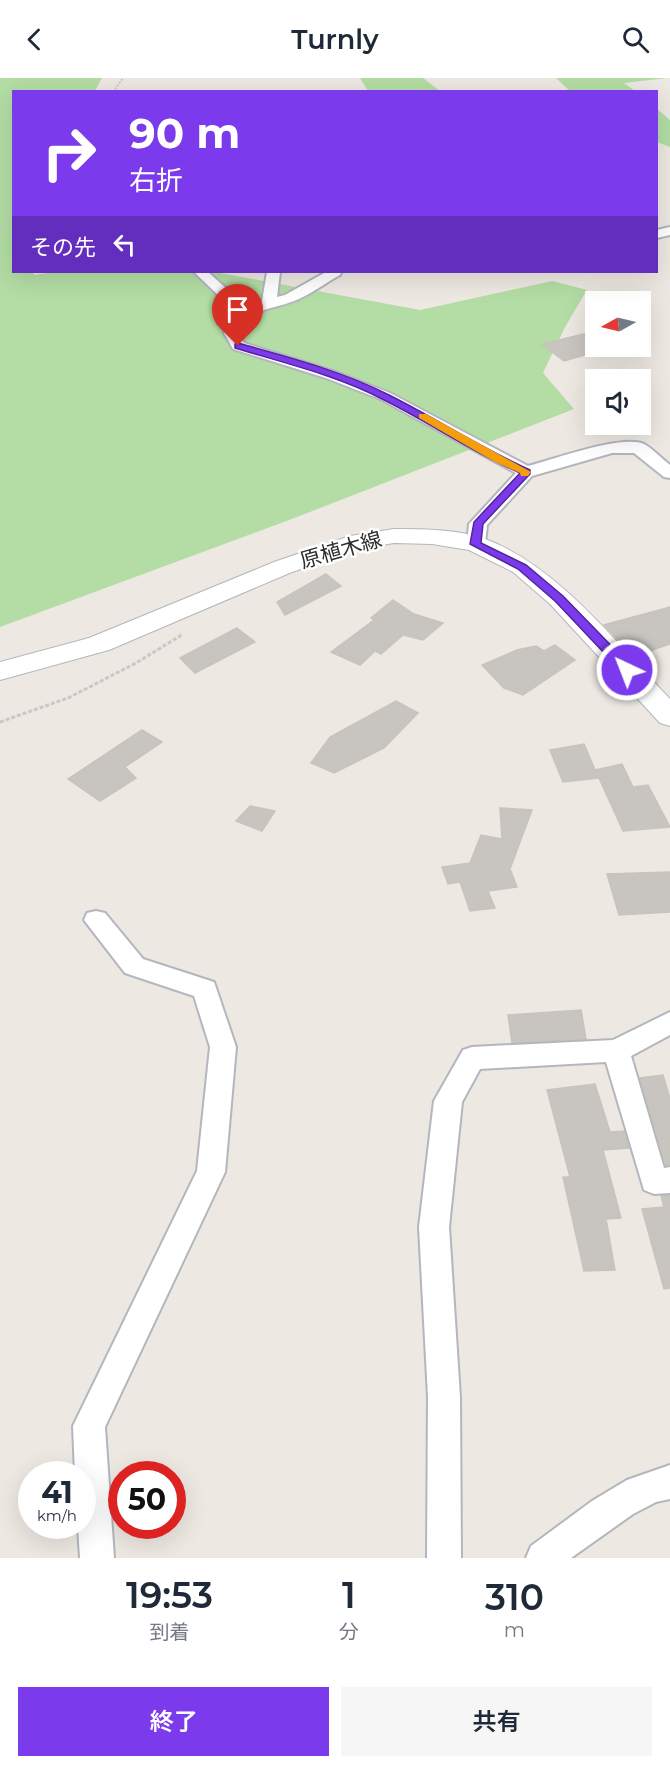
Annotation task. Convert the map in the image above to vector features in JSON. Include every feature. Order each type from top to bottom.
[{"type":"main road","name":"原植木線","points":[[0,671],[99,644],[283,567],[359,540],[394,536],[422,537],[476,544],[522,567],[559,598],[664,703]]},
{"type":"street","points":[[202,273],[245,313]]},
{"type":"street","points":[[269,303],[273,273]]},
{"type":"street","points":[[333,273],[290,298],[269,303],[245,313],[231,333],[238,346],[334,375],[385,396],[499,460],[526,472]]},
{"type":"street","points":[[476,544],[478,524],[526,472],[611,448],[638,448],[670,473]]},
{"type":"street","points":[[96,920],[134,966],[205,989],[223,1047],[211,1172],[89,1426],[97,1558]]},
{"type":"street","points":[[444,1558],[444,1397],[434,1227],[448,1101],[472,1058],[616,1051],[670,1023]]},
{"type":"street","points":[[616,1051],[654,1181],[670,1180]]},
{"type":"street","points":[[543,1558],[599,1516],[658,1483],[670,1482]]},
{"type":"path","points":[[0,228],[12,215]]},
{"type":"path","points":[[0,722],[68,698],[136,663],[180,636],[181,627],[169,615]]},
{"type":"green space","points":[[0,78],[102,78],[96,90],[12,90],[12,273],[34,273],[34,275],[48,273],[220,273],[420,310],[552,281],[587,290],[565,327],[543,373],[574,409],[297,517],[0,627]]},
{"type":"green space","points":[[360,78],[423,78],[439,90],[367,90]]},
{"type":"green space","points":[[556,78],[667,78],[624,83],[634,90],[569,90]]},
{"type":"green space","points":[[658,110],[670,120],[670,147],[658,142]]},
{"type":"building","points":[[585,334],[585,355],[564,361],[542,344]]},
{"type":"building","points":[[326,574],[341,586],[285,615],[277,602]]},
{"type":"building","points":[[393,600],[414,614],[443,623],[423,640],[403,635],[381,654],[375,651],[360,665],[331,652],[374,620],[371,618]]},
{"type":"building","points":[[670,607],[670,644],[641,654],[636,650],[629,652],[604,625]]},
{"type":"building","points":[[237,628],[255,642],[195,673],[180,658]]},
{"type":"building","points":[[555,645],[575,660],[523,695],[504,688],[482,665],[517,650],[536,646],[544,651]]},
{"type":"building","points":[[396,701],[418,713],[384,748],[334,773],[311,763],[330,737]]},
{"type":"building","points":[[142,730],[162,742],[125,767],[136,778],[100,801],[68,779]]},
{"type":"building","points":[[584,744],[595,770],[622,764],[633,787],[648,785],[670,827],[623,831],[599,778],[563,782],[550,750]]},
{"type":"building","points":[[250,806],[275,811],[262,831],[236,821]]},
{"type":"building","points":[[500,808],[532,810],[510,869],[517,887],[488,891],[495,908],[470,911],[460,882],[448,884],[442,867],[470,863],[481,835],[502,839]]},
{"type":"building","points":[[670,872],[670,912],[619,915],[607,874]]},
{"type":"building","points":[[581,1010],[586,1039],[512,1043],[508,1015]]},
{"type":"building","points":[[663,1075],[670,1099],[670,1165],[666,1165],[640,1078]]},
{"type":"building","points":[[595,1084],[610,1132],[624,1131],[629,1148],[603,1150],[621,1218],[606,1219],[615,1270],[584,1271],[563,1177],[570,1177],[547,1090]]},
{"type":"building","points":[[670,1195],[670,1288],[664,1289],[642,1209],[664,1207],[661,1196]]},
{"type":"slow traffic","points":[[423,416],[499,460],[526,472],[524,474]]},
{"type":"route","points":[[238,346],[334,375],[385,396],[499,460],[526,472],[478,524],[476,544],[522,567],[559,598],[627,670]]}]
